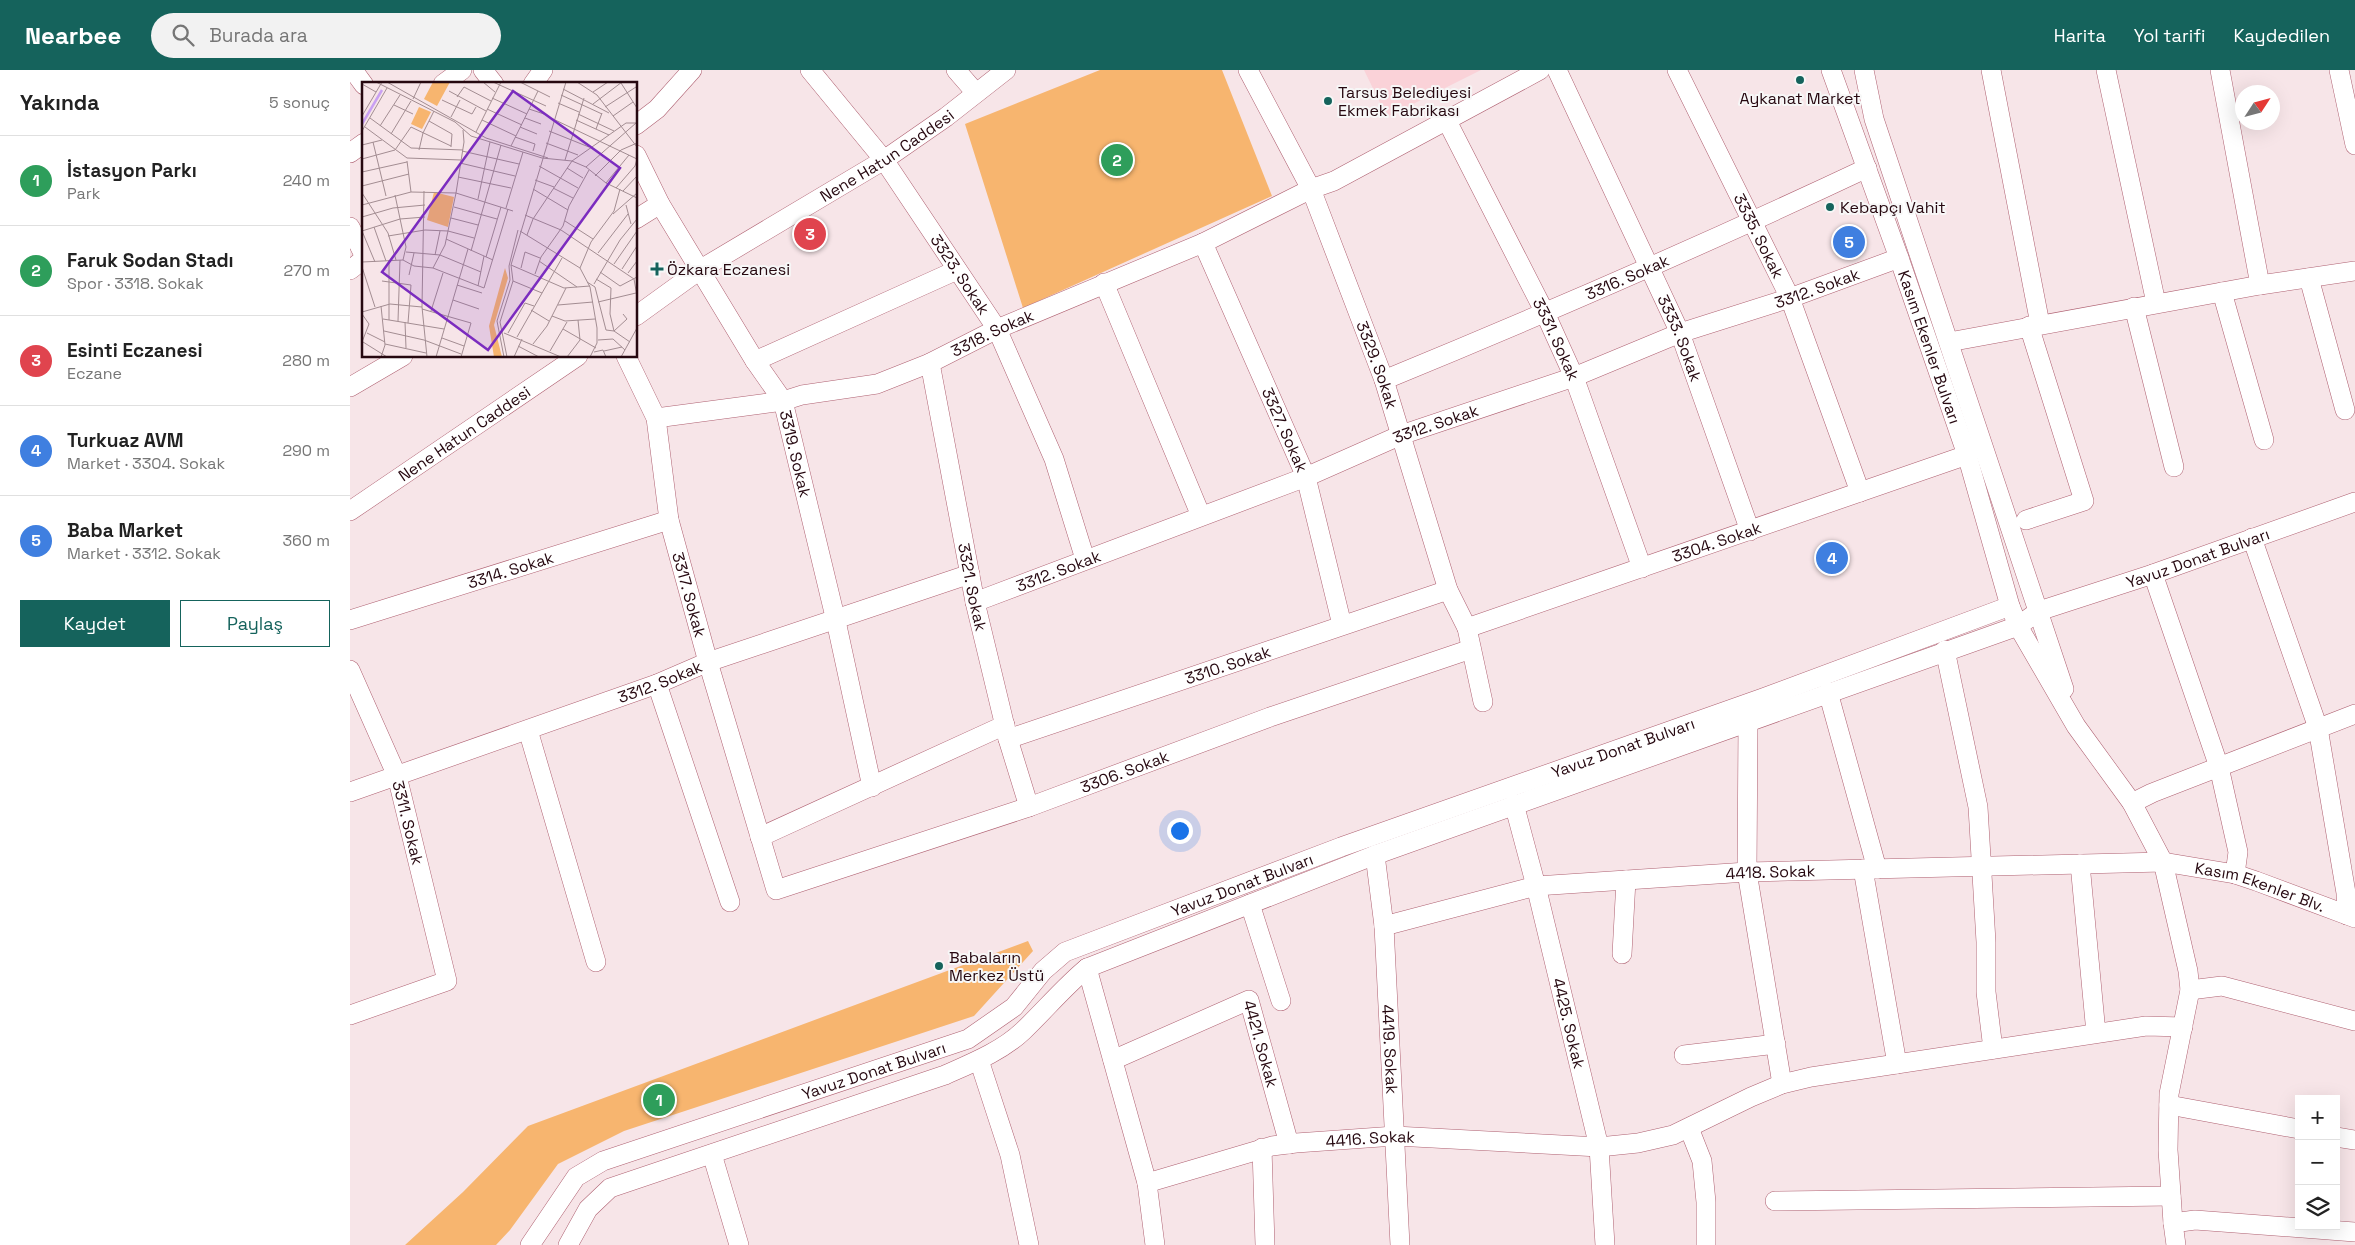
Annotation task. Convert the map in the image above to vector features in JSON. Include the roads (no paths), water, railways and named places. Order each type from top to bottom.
[{"type":"street","points":[[353,70],[362,82]]},
{"type":"street","points":[[446,82],[462,70]]},
{"type":"street","points":[[483,70],[492,82]]},
{"type":"street","points":[[534,82],[543,70]]},
{"type":"street","points":[[638,123],[656,109],[692,70]]},
{"type":"street","name":"3323. Sokak","points":[[810,70],[884,160],[996,329],[1054,459],[1085,559]]},
{"type":"street","points":[[956,70],[976,93]]},
{"type":"street","name":"Nene Hatun Caddesi","points":[[638,315],[701,269],[884,160],[1006,70]]},
{"type":"street","name":"3329. Sokak","points":[[1248,70],[1312,189],[1384,380],[1448,590],[1466,628],[1484,702]]},
{"type":"street","name":"3318. Sokak","points":[[656,418],[782,401],[802,395],[878,384],[930,363],[996,329],[1203,243],[1312,189],[1334,181],[1540,70]]},
{"type":"street","name":"3333. Sokak","points":[[1557,70],[1651,267],[1680,333],[1750,530]]},
{"type":"street","name":"3335. Sokak","points":[[1677,70],[1790,298],[1860,492]]},
{"type":"street","name":"Kasım Ekenler Bulvarı","points":[[1831,70],[1967,455],[2010,606],[2018,626],[2076,726]]},
{"type":"street","name":"Kasım Ekenler Bulvarı","points":[[1864,70],[1874,119],[2076,726]]},
{"type":"street","points":[[1990,70],[2034,325],[2084,500],[2026,520]]},
{"type":"street","points":[[2106,70],[2156,304]]},
{"type":"street","points":[[2220,70],[2260,285]]},
{"type":"street","points":[[2339,70],[2355,145]]},
{"type":"street","name":"3331. Sokak","points":[[1447,121],[1545,313],[1574,378],[1642,568]]},
{"type":"street","points":[[350,153],[362,144]]},
{"type":"street","name":"3319. Sokak","points":[[638,159],[660,204],[755,361],[782,401],[836,621],[872,787]]},
{"type":"street","name":"3316. Sokak","points":[[1384,380],[1651,267],[1753,222],[1867,168]]},
{"type":"street","points":[[638,218],[660,204]]},
{"type":"street","points":[[350,227],[362,251]]},
{"type":"street","name":"3327. Sokak","points":[[1203,243],[1306,477],[1342,625]]},
{"type":"street","name":"3312. Sokak","points":[[975,602],[1306,477],[1401,435],[1574,378],[1680,333],[1790,298],[1899,258]]},
{"type":"street","points":[[350,270],[362,261]]},
{"type":"street","points":[[755,361],[958,270]]},
{"type":"street","points":[[1949,342],[2134,307],[2355,271]]},
{"type":"street","points":[[2309,278],[2345,410]]},
{"type":"street","points":[[1104,283],[1201,516]]},
{"type":"street","points":[[2222,292],[2264,440]]},
{"type":"street","points":[[2134,307],[2174,467]]},
{"type":"street","points":[[350,387],[400,358]]},
{"type":"street","name":"Nene Hatun Caddesi","points":[[350,511],[575,358]]},
{"type":"street","name":"3317. Sokak","points":[[627,358],[656,418],[669,520],[708,662],[776,890]]},
{"type":"street","name":"3321. Sokak","points":[[930,363],[975,602],[1007,732],[1028,807]]},
{"type":"street","name":"3304. Sokak","points":[[1466,628],[1967,455]]},
{"type":"street","name":"Yavuz Donat Bulvarı","points":[[568,1245],[588,1209],[610,1188],[936,1078],[979,1060],[1022,1032],[1069,982],[1087,968],[1374,855],[1944,650],[2018,626],[2039,611],[2154,574],[2355,502]]},
{"type":"street","name":"3314. Sokak","points":[[350,620],[669,520]]},
{"type":"street","points":[[2252,538],[2318,728],[2351,917]]},
{"type":"street","name":"3312. Sokak","points":[[350,792],[657,684],[708,662],[836,621],[970,574]]},
{"type":"street","points":[[2154,574],[2219,767],[2230,809],[2238,852],[2235,874]]},
{"type":"street","name":"3310. Sokak","points":[[760,837],[872,787],[1007,732],[1448,590]]},
{"type":"street","points":[[2010,606],[2039,611]]},
{"type":"street","name":"Yavuz Donat Bulvarı","points":[[530,1245],[576,1177],[603,1161],[968,1039],[1014,1007],[1043,971],[1065,952],[1342,847],[1762,698],[2010,606]]},
{"type":"street","name":"3306. Sokak","points":[[776,890],[1028,807],[1270,717],[1471,649]]},
{"type":"street","points":[[1944,650],[1978,807],[1986,942],[1986,992],[1993,1049]]},
{"type":"street","name":"3311. Sokak","points":[[350,670],[397,776],[447,981],[350,1015]]},
{"type":"street","points":[[657,684],[730,902]]},
{"type":"street","points":[[1828,692],[1870,869],[1897,1064]]},
{"type":"street","points":[[2132,803],[2355,714]]},
{"type":"street","points":[[1748,722],[1748,872],[1782,1084]]},
{"type":"street","points":[[2076,726],[2132,803],[2163,862],[2188,971],[2190,990],[2169,1094],[2168,1150],[2176,1245]]},
{"type":"street","points":[[528,730],[596,962]]},
{"type":"street","name":"4425. Sokak","points":[[1514,804],[1536,886],[1599,1147],[1605,1245]]},
{"type":"street","name":"4419. Sokak","points":[[1374,855],[1384,926],[1400,1245]]},
{"type":"street","name":"4418. Sokak","points":[[1384,926],[1536,886],[1748,872],[2163,862]]},
{"type":"street","name":"Kasım Ekenler Blv.","points":[[2163,862],[2235,874],[2351,917]]},
{"type":"street","points":[[2080,864],[2096,1033]]},
{"type":"street","points":[[1622,954],[1626,880]]},
{"type":"street","points":[[1250,904],[1281,1001]]},
{"type":"street","points":[[1087,968],[1147,1183],[1155,1245]]},
{"type":"street","points":[[2190,990],[2222,986],[2355,1021]]},
{"type":"street","name":"4421. Sokak","points":[[1113,1060],[1249,1000],[1288,1144]]},
{"type":"street","name":"4416. Sokak","points":[[1147,1183],[1262,1148],[1288,1144],[1395,1136],[1599,1147],[1638,1143],[1674,1135],[1752,1096],[1782,1084],[1811,1077],[2146,1026],[2184,1027]]},
{"type":"street","points":[[1684,1055],[1776,1044]]},
{"type":"street","points":[[979,1060],[1010,1155],[1029,1245]]},
{"type":"street","points":[[2169,1105],[2295,1129]]},
{"type":"street","points":[[1689,1128],[1702,1161],[1706,1202],[1706,1245]]},
{"type":"street","points":[[2340,1137],[2355,1140]]},
{"type":"street","points":[[1262,1148],[1265,1245]]},
{"type":"street","points":[[712,1154],[738,1245]]},
{"type":"street","points":[[1775,1201],[2171,1196]]},
{"type":"street","points":[[2173,1223],[2195,1220],[2355,1232]]},
{"type":"place","name":"Aykanat Market","points":[[1800,80]]},
{"type":"place","name":"Tarsus Belediyesi Ekmek Fabrikası","points":[[1328,101]]},
{"type":"place","name":"Faruk Sodan Stadı","points":[[1117,160]]},
{"type":"place","name":"Kebapçı Vahit","points":[[1830,207]]},
{"type":"place","name":"Esinti Eczanesi","points":[[810,234]]},
{"type":"place","name":"Baba Market","points":[[1849,242]]},
{"type":"place","name":"Özkara Eczanesi","points":[[657,269]]},
{"type":"place","name":"Turkuaz AVM","points":[[1832,558]]},
{"type":"place","name":"Babaların Merkez Üstü","points":[[939,966]]},
{"type":"place","name":"İstasyon Parkı","points":[[659,1100]]}]
